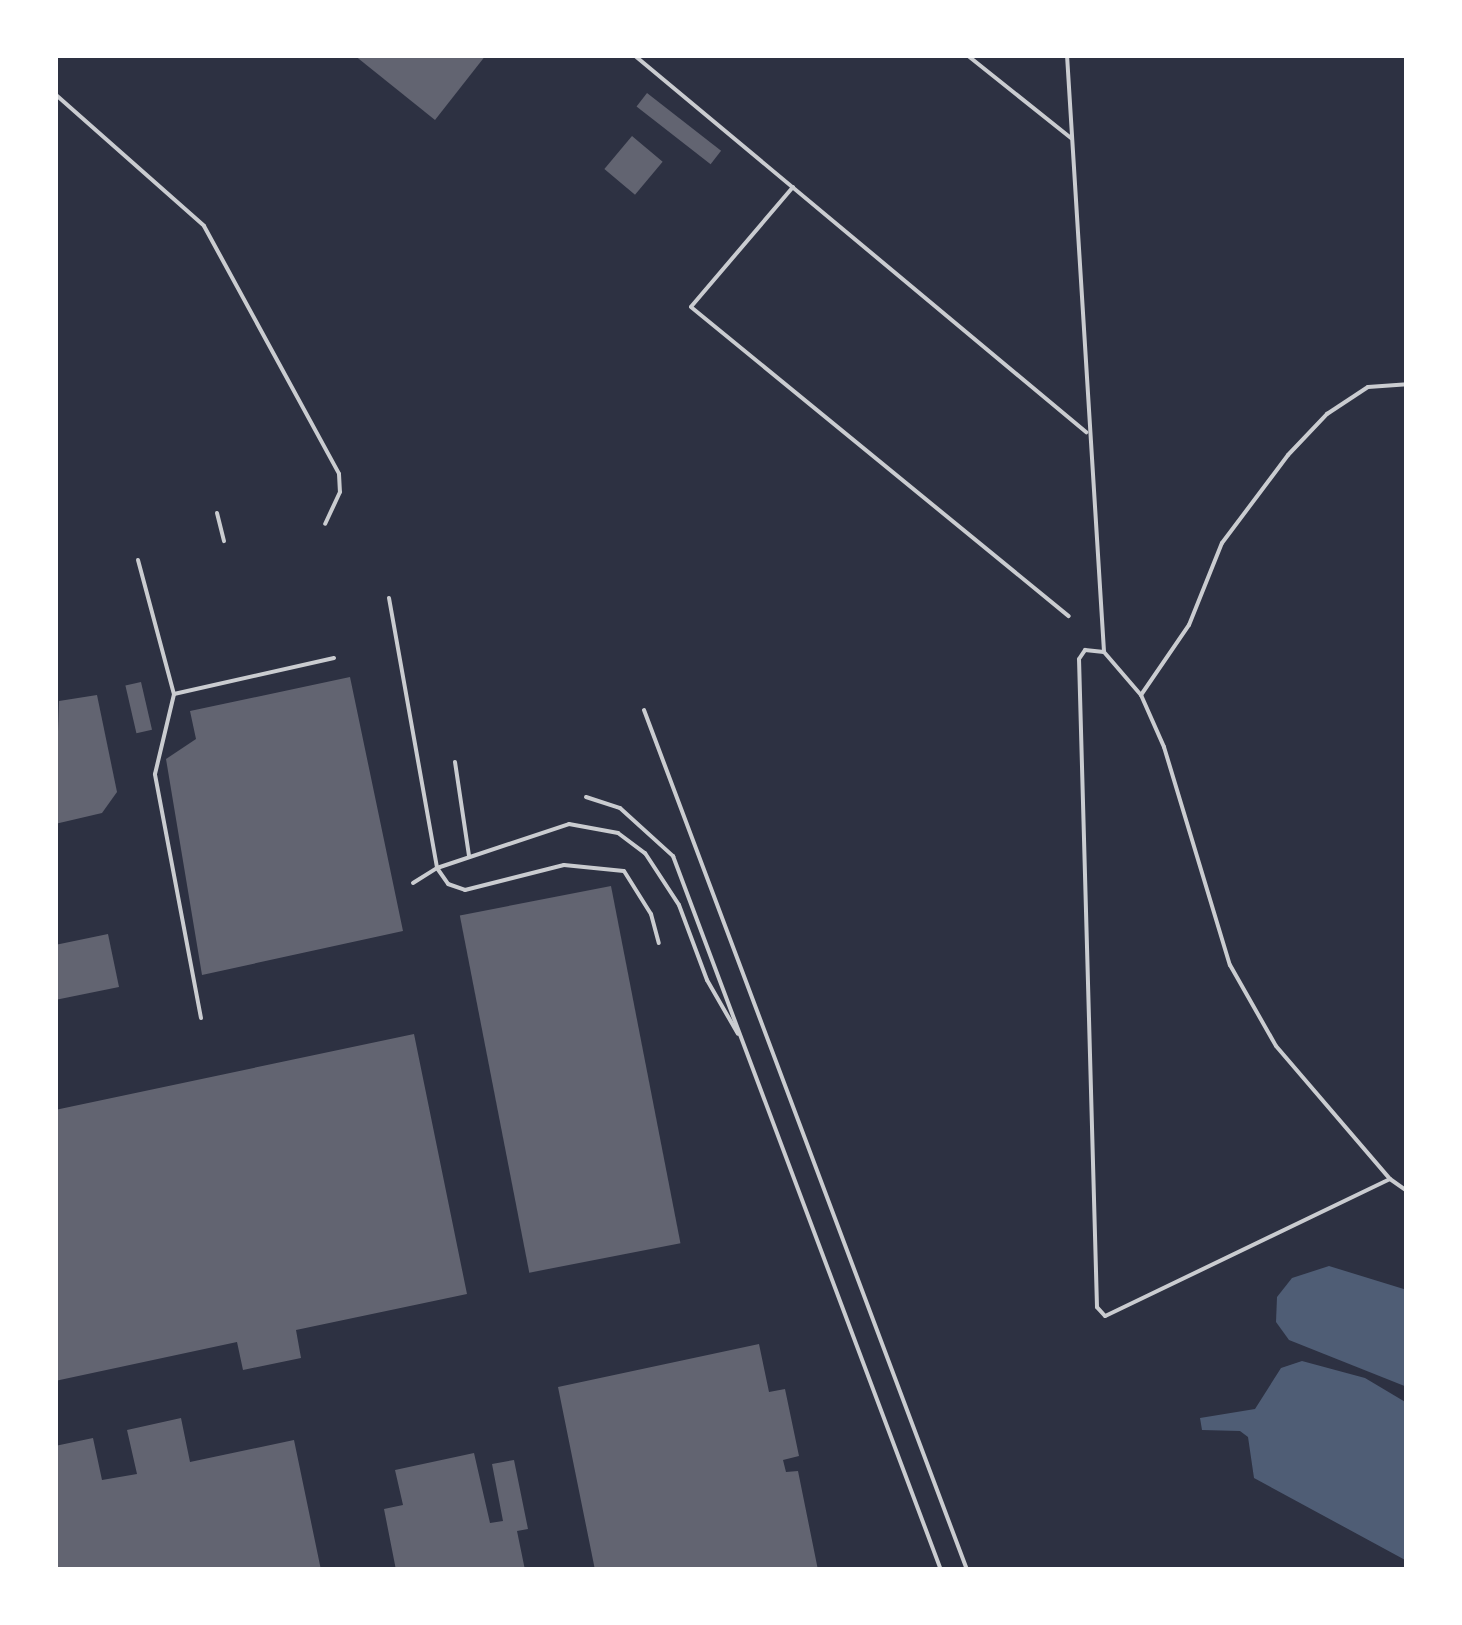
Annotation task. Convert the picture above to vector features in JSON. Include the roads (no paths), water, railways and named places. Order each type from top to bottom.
[{"type":"lane","points":[[634,55],[1086,432]]},
{"type":"lane","points":[[968,55],[1071,138]]},
{"type":"lane","points":[[1067,55],[1086,432],[1104,652],[1141,695],[1169,762],[1230,965],[1276,1046],[1390,1179],[1407,1190]]},
{"type":"lane","points":[[55,94],[204,226],[339,474],[340,492],[325,524]]},
{"type":"lane","points":[[793,188],[691,307],[1069,616]]},
{"type":"lane","points":[[1141,695],[1189,625],[1222,544],[1288,455],[1327,414],[1368,387],[1407,384]]},
{"type":"lane","points":[[217,514],[224,541]]},
{"type":"lane","points":[[138,560],[174,694],[155,774],[202,1018]]},
{"type":"lane","points":[[389,598],[437,868],[448,884],[465,890],[564,865],[624,872],[651,914],[659,943]]},
{"type":"lane","points":[[1104,652],[1085,650],[1079,658],[1097,1307],[1105,1316],[1390,1179]]},
{"type":"lane","points":[[174,694],[334,658]]},
{"type":"lane","points":[[644,710],[967,1570]]},
{"type":"lane","points":[[455,762],[470,856]]},
{"type":"lane","points":[[586,797],[620,808],[673,856],[940,1570]]},
{"type":"lane","points":[[413,883],[437,868],[569,824],[618,832],[645,854],[680,905],[706,980],[741,1038]]},
{"type":"water","points":[[1329,1266],[1407,1290],[1407,1387],[1289,1340],[1276,1322],[1277,1297],[1292,1278]]},
{"type":"water","points":[[1302,1361],[1365,1378],[1407,1403],[1407,1561],[1254,1478],[1248,1437],[1240,1431],[1202,1430],[1200,1418],[1255,1409],[1281,1368]]}]
